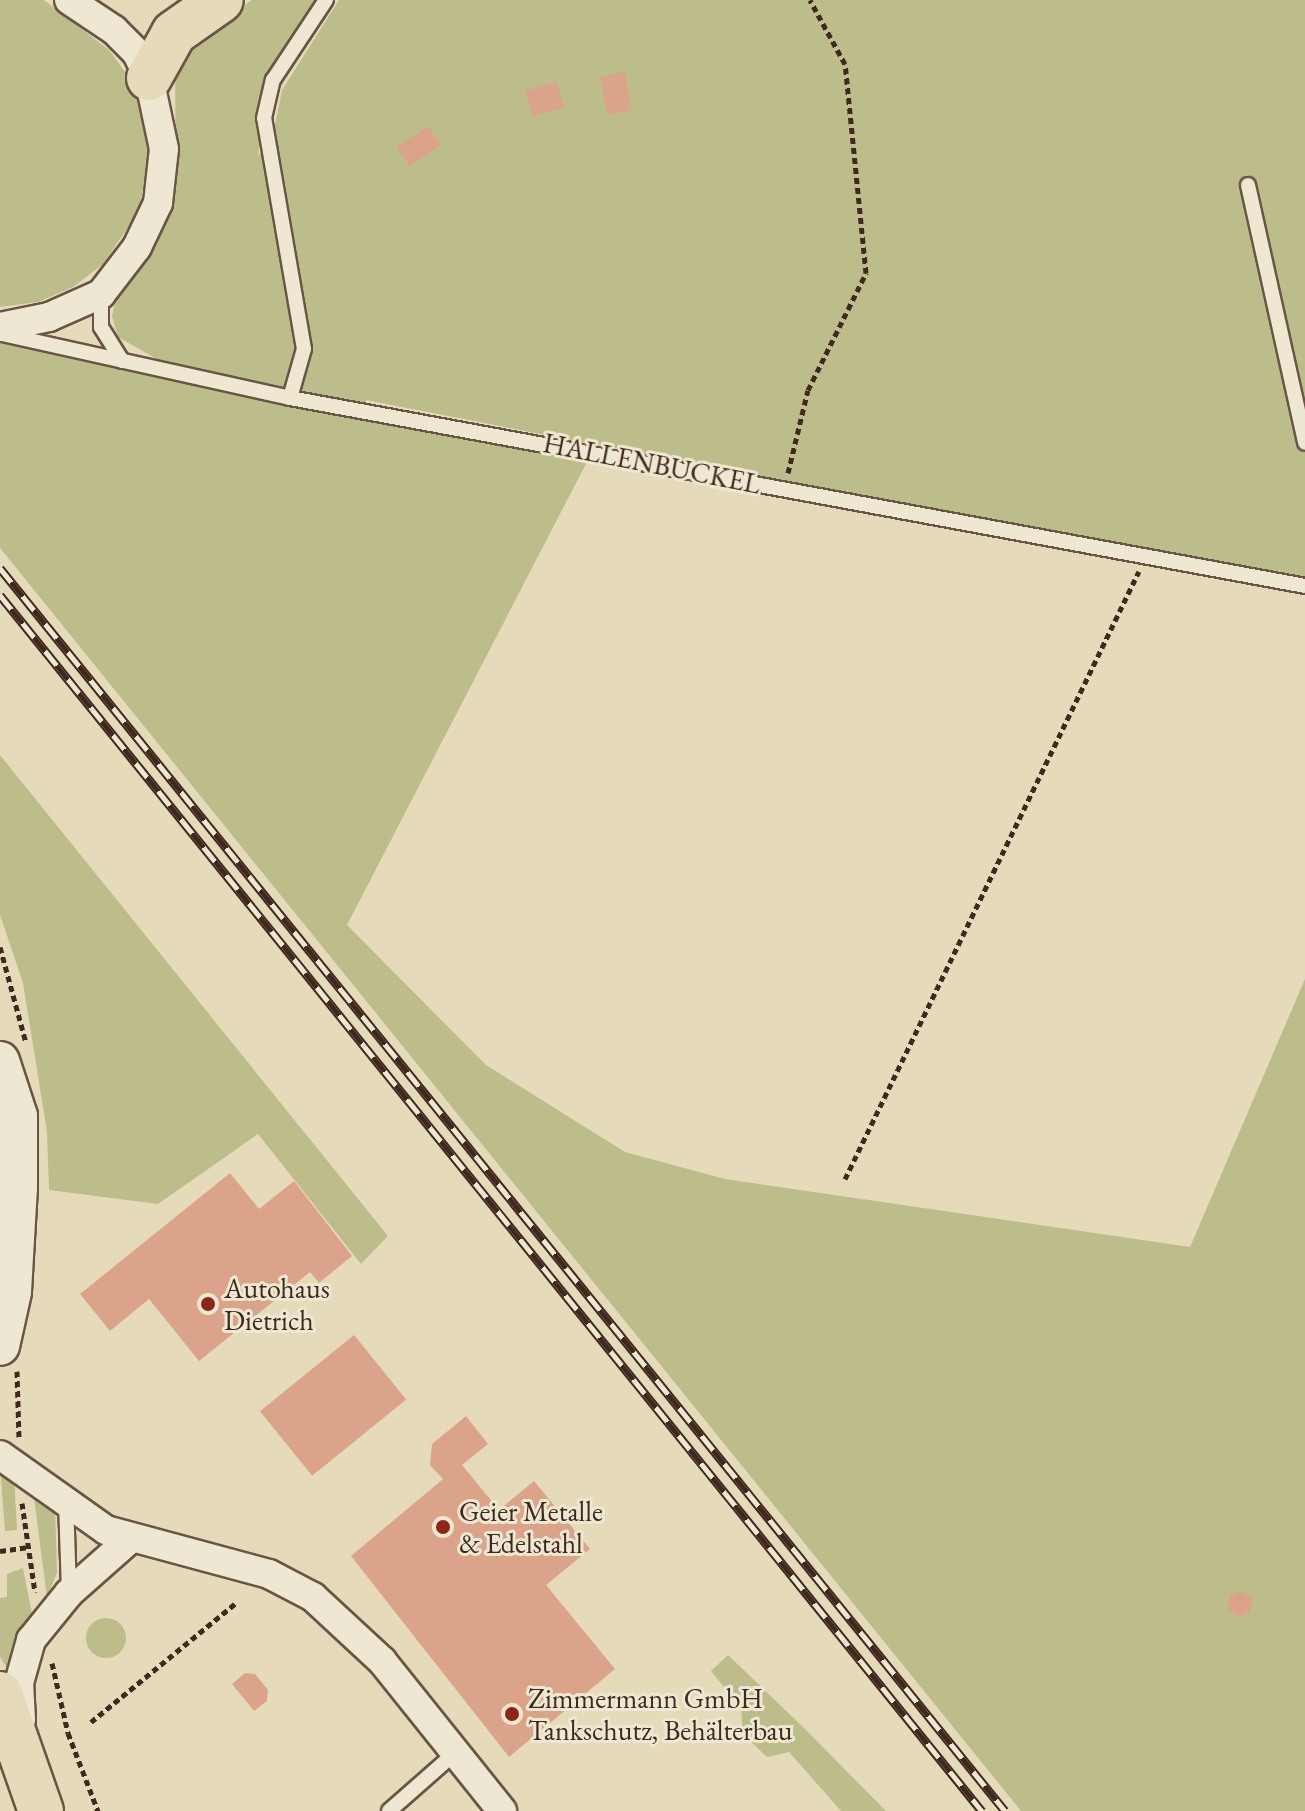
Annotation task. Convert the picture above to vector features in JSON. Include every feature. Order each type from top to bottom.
[{"type":"highway","points":[[149,78],[174,33],[221,0]]},
{"type":"highway","points":[[0,1694],[34,1793]]},
{"type":"main road","points":[[0,1061],[18,1116],[14,1261],[6,1335]]},
{"type":"street","points":[[0,327],[49,317],[101,294],[137,247],[158,203],[164,149],[149,78],[137,53],[114,30],[69,0]]},
{"type":"street","points":[[8,1456],[66,1501],[129,1540],[269,1574],[313,1597],[382,1661],[502,1811]]},
{"type":"street","points":[[34,1793],[21,1662],[42,1622],[69,1593],[129,1540]]},
{"type":"lane","points":[[290,398],[304,349],[264,118],[273,80],[326,0]]},
{"type":"lane","points":[[1248,185],[1305,443]]},
{"type":"lane","points":[[101,294],[101,327],[122,361]]},
{"type":"lane","name":"HALLENBUCKEL","points":[[0,333],[290,398],[785,488],[1145,560],[1305,586]]},
{"type":"lane","points":[[66,1501],[69,1593]]},
{"type":"lane","points":[[389,1811],[455,1753]]},
{"type":"path","points":[[785,488],[808,390],[866,273],[845,64],[810,0]]},
{"type":"path","points":[[845,1179],[1145,560]]},
{"type":"path","points":[[6,1335],[8,1456],[68,1733],[98,1811]]},
{"type":"path","points":[[0,1551],[27,1547]]},
{"type":"path","points":[[91,1722],[237,1602]]},
{"type":"green space","points":[[0,0],[44,0],[109,50],[131,80],[150,146],[139,211],[103,264],[73,287],[38,302],[0,307]]},
{"type":"green space","points":[[252,0],[321,0],[271,74],[258,156],[273,135],[282,90],[339,0],[1305,0],[1305,583],[366,400],[363,419],[589,458],[347,925],[486,1065],[625,1152],[725,1179],[1190,1247],[1305,979],[1305,1811],[1021,1811],[0,548],[0,343],[160,378],[162,362],[118,337],[112,316],[117,294],[150,254],[176,190],[175,53]]},
{"type":"green space","points":[[0,755],[388,1236],[361,1264],[258,1134],[158,1204],[49,1190],[47,1132],[23,983],[0,915]]},
{"type":"green space","points":[[0,1466],[14,1475],[17,1530],[5,1531]]},
{"type":"green space","points":[[33,1490],[55,1507],[57,1573],[47,1597]]},
{"type":"green space","points":[[23,1568],[33,1619],[7,1668],[0,1657],[0,1598],[7,1597],[7,1574]]},
{"type":"green space","points":[[106,1618],[120,1624],[126,1638],[120,1652],[106,1658],[92,1652],[86,1638],[92,1624]]},
{"type":"green space","points":[[728,1655],[886,1811],[841,1811],[789,1752],[767,1757],[743,1734],[741,1708],[711,1671]]},
{"type":"building","points":[[625,72],[632,110],[607,115],[600,76]]},
{"type":"building","points":[[557,82],[564,107],[532,116],[525,91]]},
{"type":"building","points":[[428,126],[441,145],[409,166],[396,147]]},
{"type":"building","points":[[230,1173],[259,1209],[294,1181],[352,1256],[319,1283],[310,1272],[199,1361],[149,1299],[110,1331],[80,1294]]},
{"type":"building","points":[[354,1335],[406,1400],[312,1476],[260,1411]]},
{"type":"building","points":[[466,1416],[488,1444],[462,1465],[499,1510],[534,1481],[590,1549],[546,1585],[615,1669],[509,1757],[351,1556],[443,1479],[430,1465],[432,1444]]},
{"type":"building","points":[[1240,1592],[1251,1599],[1252,1604],[1245,1615],[1240,1616],[1229,1609],[1228,1604],[1235,1593]]},
{"type":"building","points":[[245,1673],[255,1674],[268,1690],[267,1701],[254,1711],[232,1684]]},
{"type":"railway","points":[[0,568],[1005,1811]]},
{"type":"railway","points":[[0,595],[982,1811]]},
{"type":"place","name":"Autohaus Dietrich","points":[[208,1304]]},
{"type":"place","name":"Geier Metalle & Edelstahl","points":[[443,1527]]},
{"type":"place","name":"Zimmermann GmbH Tankschutz, Behälterbau","points":[[512,1714]]}]
